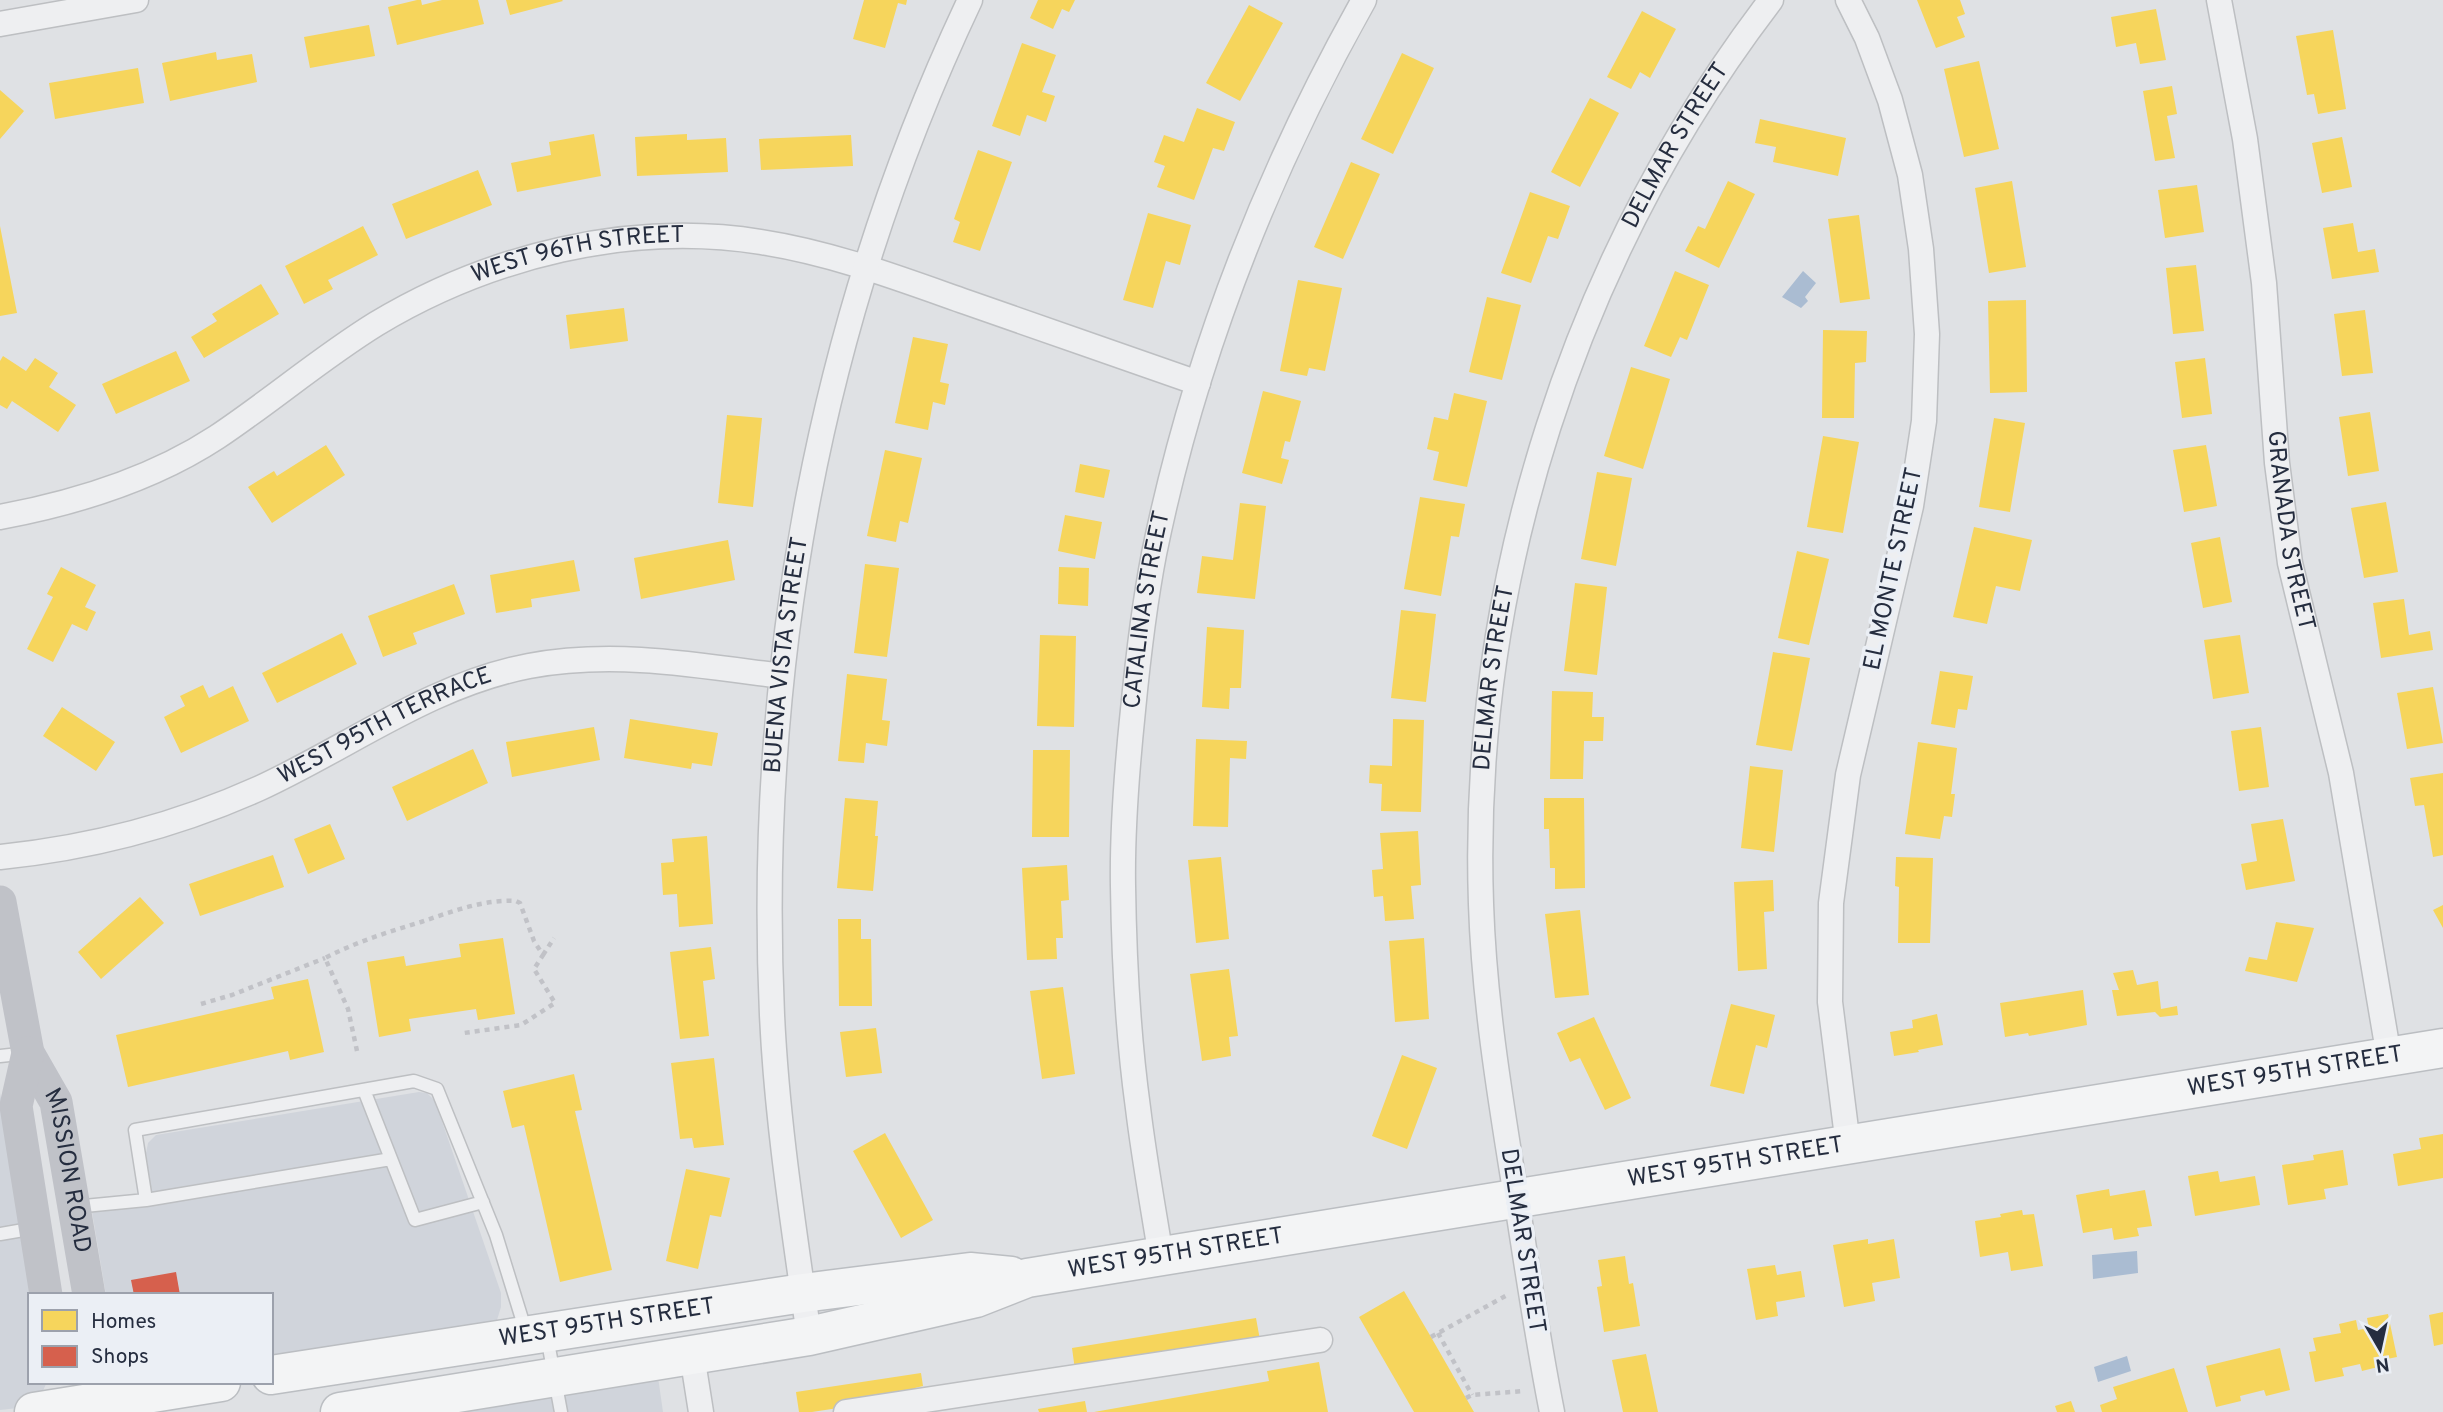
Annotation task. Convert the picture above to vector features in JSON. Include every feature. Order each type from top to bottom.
[{"type":"main road","name":"MISSION ROAD","points":[[0,902],[16,1106],[46,1293]]},
{"type":"main road","name":"WEST 95TH STREET","points":[[340,1412],[558,1394],[692,1355],[809,1336],[976,1297],[1027,1278],[2443,1048]]},
{"type":"main road","name":"MISSION ROAD","points":[[14,1054],[56,1102],[89,1293]]},
{"type":"main road","name":"WEST 95TH STREET","points":[[273,1375],[803,1293],[970,1272],[1027,1278]]},
{"type":"main road","points":[[56,1403],[206,1384]]},
{"type":"street","points":[[0,24],[136,0]]},
{"type":"street","name":"BUENA VISTA STREET","points":[[809,1336],[780,1131],[772,1016],[770,829],[781,676],[799,540],[816,453],[865,267],[905,150],[970,0]]},
{"type":"street","name":"CATALINA STREET","points":[[1161,1256],[1138,1107],[1127,994],[1123,883],[1127,768],[1140,639],[1154,555],[1180,446],[1237,267],[1276,172],[1321,76],[1364,0]]},
{"type":"street","name":"DELMAR STREET","points":[[1552,1412],[1494,1063],[1486,987],[1480,902],[1482,774],[1490,684],[1503,606],[1527,501],[1553,408],[1595,301],[1641,202],[1696,106],[1771,0]]},
{"type":"street","name":"EL MONTE STREET","points":[[1848,0],[1867,38],[1890,100],[1910,175],[1921,249],[1927,334],[1924,421],[1910,506],[1848,775],[1831,903],[1830,1002],[1848,1145]]},
{"type":"street","name":"GRANADA STREET","points":[[2219,0],[2245,139],[2264,283],[2277,463],[2290,563],[2340,773],[2389,1057]]},
{"type":"street","name":"WEST 96TH STREET","points":[[0,517],[44,509],[101,492],[155,470],[215,438],[373,326],[418,300],[478,273],[542,254],[610,241],[688,236],[758,241],[823,254],[1198,383]]},
{"type":"street","name":"WEST 95TH TERRACE","points":[[0,857],[38,853],[133,833],[189,816],[260,788],[427,700],[471,681],[528,666],[594,658],[663,660],[781,676]]},
{"type":"street","points":[[846,1412],[1320,1340]]},
{"type":"street","points":[[692,1355],[701,1412]]},
{"type":"lane","points":[[146,1200],[135,1130],[414,1081],[437,1089],[537,1334],[558,1394]]},
{"type":"lane","points":[[364,1090],[415,1220],[483,1202]]},
{"type":"lane","points":[[74,1206],[146,1200],[391,1159]]},
{"type":"lane","points":[[0,1234],[36,1228]]},
{"type":"path","points":[[201,1004],[232,995],[364,940],[452,912],[510,900],[520,903],[534,941],[543,955]]},
{"type":"path","points":[[464,1033],[521,1025],[555,1003],[534,969],[554,938]]},
{"type":"path","points":[[325,958],[348,1009],[357,1051]]},
{"type":"path","points":[[1431,1337],[1509,1294]]},
{"type":"path","points":[[1438,1333],[1469,1397],[1525,1391]]},
{"type":"shaded area","points":[[419,1092],[427,1093],[435,1101],[501,1293],[497,1320],[492,1325],[273,1364],[273,1293],[106,1293],[92,1212],[153,1203],[146,1153],[148,1143],[156,1135]]},
{"type":"shaded area","points":[[0,1093],[33,1293],[28,1293],[28,1384],[46,1384],[40,1397],[18,1408],[0,1410]]},
{"type":"shaded area","points":[[658,1377],[663,1412],[439,1412]]},
{"type":"water","points":[[1803,271],[1816,283],[1805,297],[1808,301],[1801,308],[1782,297]]},
{"type":"water","points":[[2137,1251],[2138,1273],[2093,1279],[2092,1255]]},
{"type":"water","points":[[2127,1356],[2131,1371],[2098,1382],[2094,1367]]},
{"type":"building: Homes","points":[[421,0],[422,5],[442,0],[478,0],[484,24],[397,45],[388,7]]},
{"type":"building: Homes","points":[[506,0],[562,0],[563,1],[510,15]]},
{"type":"building: Homes","points":[[864,0],[907,0],[906,5],[898,3],[885,48],[853,39]]},
{"type":"building: Homes","points":[[1038,0],[1075,0],[1069,12],[1062,9],[1053,29],[1030,18]]},
{"type":"building: Homes","points":[[1917,0],[1960,0],[1965,14],[1957,17],[1965,37],[1936,48]]},
{"type":"building: Homes","points":[[1249,5],[1283,23],[1240,101],[1206,83]]},
{"type":"building: Homes","points":[[2156,9],[2166,60],[2140,64],[2136,43],[2116,47],[2111,17]]},
{"type":"building: Homes","points":[[1642,11],[1676,29],[1650,78],[1640,72],[1631,89],[1607,77]]},
{"type":"building: Homes","points":[[369,25],[375,56],[310,68],[304,37]]},
{"type":"building: Homes","points":[[2333,30],[2346,109],[2318,114],[2314,94],[2307,95],[2296,36]]},
{"type":"building: Homes","points":[[1022,43],[1056,55],[1042,92],[1055,96],[1046,122],[1027,115],[1020,136],[992,126]]},
{"type":"building: Homes","points":[[216,52],[217,60],[252,54],[257,82],[170,101],[162,63]]},
{"type":"building: Homes","points":[[1402,53],[1434,68],[1393,154],[1361,139]]},
{"type":"building: Homes","points":[[1979,61],[1999,149],[1964,157],[1944,69]]},
{"type":"building: Homes","points":[[138,68],[144,103],[55,119],[49,83]]},
{"type":"building: Homes","points":[[2172,86],[2177,114],[2167,116],[2175,158],[2155,161],[2143,91]]},
{"type":"building: Homes","points":[[0,90],[24,111],[0,139]]},
{"type":"building: Homes","points":[[1590,98],[1619,113],[1580,187],[1551,172]]},
{"type":"building: Homes","points":[[1197,108],[1235,122],[1224,151],[1213,148],[1194,200],[1157,187],[1165,166],[1154,162],[1164,135],[1184,142]]},
{"type":"building: Homes","points":[[1760,119],[1846,138],[1838,176],[1773,162],[1776,147],[1755,143]]},
{"type":"building: Homes","points":[[594,134],[601,176],[517,192],[511,163],[551,155],[549,142]]},
{"type":"building: Homes","points":[[687,134],[687,140],[726,138],[728,172],[637,176],[635,137]]},
{"type":"building: Homes","points":[[851,135],[853,166],[761,170],[759,139]]},
{"type":"building: Homes","points":[[2342,137],[2352,187],[2322,193],[2312,143]]},
{"type":"building: Homes","points":[[978,150],[1012,162],[980,251],[953,242],[960,222],[954,219]]},
{"type":"building: Homes","points":[[1351,162],[1380,174],[1343,259],[1314,247]]},
{"type":"building: Homes","points":[[478,170],[492,205],[406,239],[392,204]]},
{"type":"building: Homes","points":[[1728,181],[1755,194],[1719,268],[1685,251],[1698,226],[1705,229]]},
{"type":"building: Homes","points":[[2012,181],[2026,267],[1989,273],[1975,188]]},
{"type":"building: Homes","points":[[2197,185],[2204,232],[2165,238],[2158,190]]},
{"type":"building: Homes","points":[[1530,192],[1570,206],[1558,239],[1548,236],[1531,283],[1501,273]]},
{"type":"building: Homes","points":[[1148,213],[1191,225],[1180,265],[1166,261],[1153,308],[1123,300]]},
{"type":"building: Homes","points":[[1859,215],[1870,299],[1840,303],[1828,219]]},
{"type":"building: Homes","points":[[2353,223],[2358,252],[2375,249],[2379,272],[2332,279],[2323,228]]},
{"type":"building: Homes","points":[[0,226],[17,313],[0,316]]},
{"type":"building: Homes","points":[[363,226],[378,255],[328,280],[333,289],[304,304],[285,266]]},
{"type":"building: Homes","points":[[2196,265],[2204,331],[2173,334],[2166,268]]},
{"type":"building: Homes","points":[[1675,271],[1709,285],[1687,340],[1680,337],[1671,357],[1644,346]]},
{"type":"building: Homes","points":[[1298,280],[1342,288],[1325,371],[1309,368],[1307,376],[1280,371]]},
{"type":"building: Homes","points":[[261,284],[279,314],[204,358],[191,337],[217,321],[212,314]]},
{"type":"building: Homes","points":[[1487,297],[1521,305],[1502,380],[1469,372]]},
{"type":"building: Homes","points":[[2026,300],[2027,392],[1990,393],[1988,301]]},
{"type":"building: Homes","points":[[624,308],[628,341],[570,349],[566,315]]},
{"type":"building: Homes","points":[[2365,310],[2373,373],[2342,376],[2334,314]]},
{"type":"building: Homes","points":[[1823,330],[1867,331],[1866,362],[1855,363],[1854,418],[1822,418]]},
{"type":"building: Homes","points":[[913,337],[948,344],[940,382],[949,384],[945,405],[933,402],[928,430],[895,423]]},
{"type":"building: Homes","points":[[176,351],[190,381],[116,414],[102,384]]},
{"type":"building: Homes","points":[[3,356],[26,371],[35,358],[58,373],[49,387],[76,405],[58,432],[12,401],[7,409],[0,405],[0,361]]},
{"type":"building: Homes","points":[[2205,358],[2212,414],[2182,418],[2175,362]]},
{"type":"building: Homes","points":[[1631,367],[1670,379],[1643,469],[1604,456]]},
{"type":"building: Homes","points":[[1263,391],[1301,401],[1290,442],[1285,441],[1281,458],[1289,460],[1282,484],[1242,473]]},
{"type":"building: Homes","points":[[1454,393],[1487,401],[1467,487],[1433,480],[1439,452],[1427,449],[1434,417],[1448,420]]},
{"type":"building: Homes","points":[[2370,412],[2379,471],[2348,476],[2339,417]]},
{"type":"building: Homes","points":[[727,415],[762,418],[753,507],[718,503]]},
{"type":"building: Homes","points":[[1994,418],[2025,423],[2010,512],[1979,507]]},
{"type":"building: Homes","points":[[1823,436],[1859,442],[1843,533],[1807,527]]},
{"type":"building: Homes","points":[[326,445],[345,475],[272,523],[248,487],[274,471],[277,476]]},
{"type":"building: Homes","points":[[2206,445],[2217,506],[2184,512],[2173,450]]},
{"type":"building: Homes","points":[[885,450],[922,458],[908,523],[900,521],[896,542],[867,536]]},
{"type":"building: Homes","points":[[1080,464],[1110,470],[1104,498],[1075,492]]},
{"type":"building: Homes","points":[[1597,472],[1632,478],[1616,566],[1581,559]]},
{"type":"building: Homes","points":[[1420,497],[1465,504],[1459,537],[1451,536],[1441,596],[1404,589]]},
{"type":"building: Homes","points":[[2386,502],[2398,572],[2364,578],[2351,508]]},
{"type":"building: Homes","points":[[1240,503],[1266,506],[1255,599],[1197,593],[1202,556],[1233,560]]},
{"type":"building: Homes","points":[[1065,515],[1102,522],[1095,559],[1058,551]]},
{"type":"building: Homes","points":[[1974,527],[2032,540],[2020,591],[1996,586],[1987,624],[1953,617]]},
{"type":"building: Homes","points":[[2220,537],[2232,602],[2203,608],[2191,543]]},
{"type":"building: Homes","points":[[728,540],[735,580],[641,599],[634,558]]},
{"type":"building: Homes","points":[[1797,551],[1829,559],[1809,645],[1778,638]]},
{"type":"building: Homes","points":[[574,560],[580,591],[531,599],[532,607],[496,613],[490,575]]},
{"type":"building: Homes","points":[[865,564],[899,568],[887,657],[854,653]]},
{"type":"building: Homes","points":[[61,567],[96,585],[85,607],[96,612],[87,631],[72,624],[53,662],[27,649],[53,597],[47,594]]},
{"type":"building: Homes","points":[[1059,567],[1089,568],[1088,606],[1058,604]]},
{"type":"building: Homes","points":[[1575,583],[1607,587],[1597,675],[1564,671]]},
{"type":"building: Homes","points":[[454,584],[465,614],[413,633],[417,644],[383,657],[368,616]]},
{"type":"building: Homes","points":[[2404,599],[2409,635],[2430,631],[2433,650],[2381,658],[2373,603]]},
{"type":"building: Homes","points":[[1401,610],[1436,614],[1426,702],[1391,698]]},
{"type":"building: Homes","points":[[1207,627],[1244,630],[1241,688],[1230,688],[1229,709],[1202,707]]},
{"type":"building: Homes","points":[[342,633],[357,664],[277,703],[262,673]]},
{"type":"building: Homes","points":[[1040,635],[1076,636],[1074,727],[1037,726]]},
{"type":"building: Homes","points":[[2240,635],[2249,693],[2213,699],[2204,640]]},
{"type":"building: Homes","points":[[1773,652],[1810,658],[1792,751],[1756,745]]},
{"type":"building: Homes","points":[[1940,671],[1973,676],[1967,710],[1958,709],[1955,728],[1931,724]]},
{"type":"building: Homes","points":[[847,674],[887,679],[882,720],[890,721],[887,746],[866,743],[864,763],[838,761]]},
{"type":"building: Homes","points":[[203,685],[209,698],[233,686],[249,721],[181,753],[164,717],[185,706],[180,696]]},
{"type":"building: Homes","points":[[2433,687],[2443,743],[2407,749],[2397,693]]},
{"type":"building: Homes","points":[[1552,691],[1593,692],[1592,717],[1604,717],[1603,741],[1584,741],[1583,779],[1550,779]]},
{"type":"building: Homes","points":[[62,707],[115,742],[96,771],[43,736]]},
{"type":"building: Homes","points":[[630,719],[718,733],[712,766],[692,763],[691,769],[624,758]]},
{"type":"building: Homes","points":[[1393,719],[1424,720],[1421,812],[1381,811],[1382,784],[1369,783],[1370,765],[1392,766]]},
{"type":"building: Homes","points":[[594,727],[600,760],[512,777],[506,742]]},
{"type":"building: Homes","points":[[2261,727],[2269,787],[2239,791],[2231,731]]},
{"type":"building: Homes","points":[[1196,739],[1247,741],[1246,759],[1230,758],[1228,827],[1193,826]]},
{"type":"building: Homes","points":[[1918,742],[1957,748],[1951,794],[1955,794],[1952,817],[1944,816],[1940,839],[1905,834]]},
{"type":"building: Homes","points":[[473,749],[488,783],[407,821],[392,787]]},
{"type":"building: Homes","points":[[1033,750],[1070,750],[1069,837],[1032,837]]},
{"type":"building: Homes","points":[[1750,766],[1783,770],[1774,852],[1741,848]]},
{"type":"building: Homes","points":[[2443,773],[2443,855],[2433,857],[2424,805],[2415,806],[2410,778]]},
{"type":"building: Homes","points":[[845,798],[878,801],[873,891],[837,888]]},
{"type":"building: Homes","points":[[1544,798],[1584,798],[1585,888],[1555,889],[1555,868],[1550,868],[1549,829],[1544,829]]},
{"type":"building: Homes","points":[[2283,819],[2295,881],[2246,890],[2241,864],[2257,861],[2251,824]]},
{"type":"building: Homes","points":[[330,824],[345,859],[308,874],[294,839]]},
{"type":"building: Homes","points":[[1418,831],[1421,885],[1411,886],[1414,919],[1385,921],[1383,896],[1374,897],[1372,870],[1383,869],[1380,833]]},
{"type":"building: Homes","points":[[707,836],[713,924],[679,927],[677,894],[663,895],[661,863],[674,862],[672,839]]},
{"type":"building: Homes","points":[[273,855],[284,887],[200,916],[189,884]]},
{"type":"building: Homes","points":[[1221,857],[1229,939],[1196,943],[1188,860]]},
{"type":"building: Homes","points":[[1896,857],[1933,858],[1930,943],[1898,943],[1899,887],[1895,886]]},
{"type":"building: Homes","points":[[1067,865],[1069,900],[1061,901],[1063,938],[1056,938],[1057,959],[1027,960],[1022,868]]},
{"type":"building: Homes","points":[[1773,880],[1774,911],[1764,912],[1767,969],[1738,971],[1734,882]]},
{"type":"building: Homes","points":[[140,897],[164,923],[101,979],[78,952]]},
{"type":"building: Homes","points":[[2443,905],[2443,928],[2433,910]]},
{"type":"building: Homes","points":[[1580,910],[1589,995],[1555,998],[1545,914]]},
{"type":"building: Homes","points":[[838,919],[861,919],[861,939],[871,939],[872,1006],[839,1006]]},
{"type":"building: Homes","points":[[2276,922],[2314,928],[2297,982],[2245,971],[2249,957],[2267,960]]},
{"type":"building: Homes","points":[[503,938],[515,1014],[478,1020],[476,1009],[409,1019],[411,1031],[379,1037],[367,962],[404,956],[406,966],[461,957],[459,944]]},
{"type":"building: Homes","points":[[1424,938],[1429,1019],[1395,1022],[1389,941]]},
{"type":"building: Homes","points":[[711,947],[715,979],[703,981],[709,1036],[680,1039],[670,952]]},
{"type":"building: Homes","points":[[1229,969],[1238,1036],[1229,1037],[1231,1056],[1202,1061],[1190,974]]},
{"type":"building: Homes","points":[[2133,970],[2137,985],[2158,981],[2161,1009],[2177,1006],[2178,1015],[2160,1017],[2155,1012],[2117,1016],[2112,990],[2119,990],[2113,973]]},
{"type":"building: Homes","points":[[308,979],[324,1052],[290,1060],[288,1051],[128,1087],[116,1035],[274,999],[271,987]]},
{"type":"building: Homes","points":[[1063,987],[1075,1074],[1042,1079],[1030,991]]},
{"type":"building: Homes","points":[[2083,990],[2087,1025],[2029,1036],[2028,1033],[2005,1037],[2000,1003]]},
{"type":"building: Homes","points":[[1731,1004],[1775,1015],[1767,1048],[1756,1045],[1744,1094],[1710,1086]]},
{"type":"building: Homes","points":[[1937,1014],[1943,1045],[1894,1056],[1890,1032],[1913,1028],[1912,1020]]},
{"type":"building: Homes","points":[[1594,1017],[1631,1098],[1605,1110],[1580,1058],[1570,1062],[1557,1033]]},
{"type":"building: Homes","points":[[876,1028],[882,1073],[846,1077],[840,1032]]},
{"type":"building: Homes","points":[[1402,1055],[1437,1068],[1407,1149],[1372,1136]]},
{"type":"building: Homes","points":[[714,1058],[724,1145],[694,1148],[692,1138],[680,1139],[671,1063]]},
{"type":"building: Homes","points":[[574,1074],[582,1110],[575,1111],[612,1270],[560,1282],[524,1125],[512,1128],[503,1091]]},
{"type":"building: Homes","points":[[885,1133],[933,1220],[901,1238],[853,1151]]},
{"type":"building: Homes","points":[[2443,1134],[2443,1178],[2398,1186],[2393,1154],[2421,1149],[2419,1138]]},
{"type":"building: Homes","points":[[2343,1150],[2348,1185],[2324,1189],[2326,1199],[2288,1205],[2282,1165],[2314,1160],[2313,1155]]},
{"type":"building: Homes","points":[[686,1169],[730,1178],[721,1217],[710,1215],[698,1269],[666,1261]]},
{"type":"building: Homes","points":[[2218,1171],[2220,1182],[2255,1176],[2260,1205],[2195,1216],[2188,1176]]},
{"type":"building: Homes","points":[[2109,1189],[2110,1196],[2145,1190],[2152,1226],[2137,1228],[2139,1236],[2114,1240],[2112,1228],[2083,1233],[2076,1195]]},
{"type":"building: Homes","points":[[2022,1210],[2023,1215],[2034,1214],[2043,1266],[2011,1271],[2008,1252],[1980,1257],[1975,1221]]},
{"type":"building: Homes","points":[[1868,1239],[1868,1244],[1894,1239],[1900,1278],[1872,1283],[1875,1301],[1844,1307],[1833,1245]]},
{"type":"building: Homes","points":[[1625,1256],[1629,1284],[1633,1283],[1640,1326],[1604,1332],[1597,1287],[1602,1286],[1598,1260]]},
{"type":"building: Homes","points":[[1775,1265],[1777,1275],[1801,1271],[1805,1297],[1776,1302],[1778,1316],[1756,1320],[1747,1269]]},
{"type":"building: Homes","points":[[1404,1291],[1474,1412],[1414,1412],[1359,1317]]},
{"type":"building: Homes","points":[[2443,1312],[2443,1344],[2434,1346],[2429,1315]]},
{"type":"building: Homes","points":[[2388,1314],[2397,1357],[2377,1361],[2378,1367],[2362,1371],[2360,1364],[2342,1368],[2344,1376],[2315,1382],[2309,1352],[2316,1351],[2313,1338],[2341,1333],[2339,1324],[2356,1320],[2358,1330],[2369,1328],[2367,1318]]},
{"type":"building: Homes","points":[[1256,1318],[1260,1340],[1075,1370],[1072,1348]]},
{"type":"building: Homes","points":[[2280,1348],[2290,1390],[2266,1396],[2264,1390],[2240,1396],[2241,1401],[2216,1407],[2206,1366]]},
{"type":"building: Homes","points":[[1646,1354],[1658,1412],[1623,1412],[1612,1360]]},
{"type":"building: Homes","points":[[1319,1362],[1328,1412],[1094,1412],[1269,1381],[1267,1371]]},
{"type":"building: Homes","points":[[2174,1368],[2188,1412],[2102,1412],[2100,1405],[2117,1399],[2113,1387]]},
{"type":"building: Homes","points":[[921,1373],[923,1386],[915,1388],[917,1396],[799,1412],[796,1392]]},
{"type":"building: Homes","points":[[1085,1401],[1087,1412],[1039,1412],[1038,1409]]},
{"type":"building: Homes","points":[[2071,1401],[2075,1412],[2057,1412],[2055,1406]]},
{"type":"building: Shops","points":[[176,1272],[180,1293],[134,1293],[131,1280]]}]
